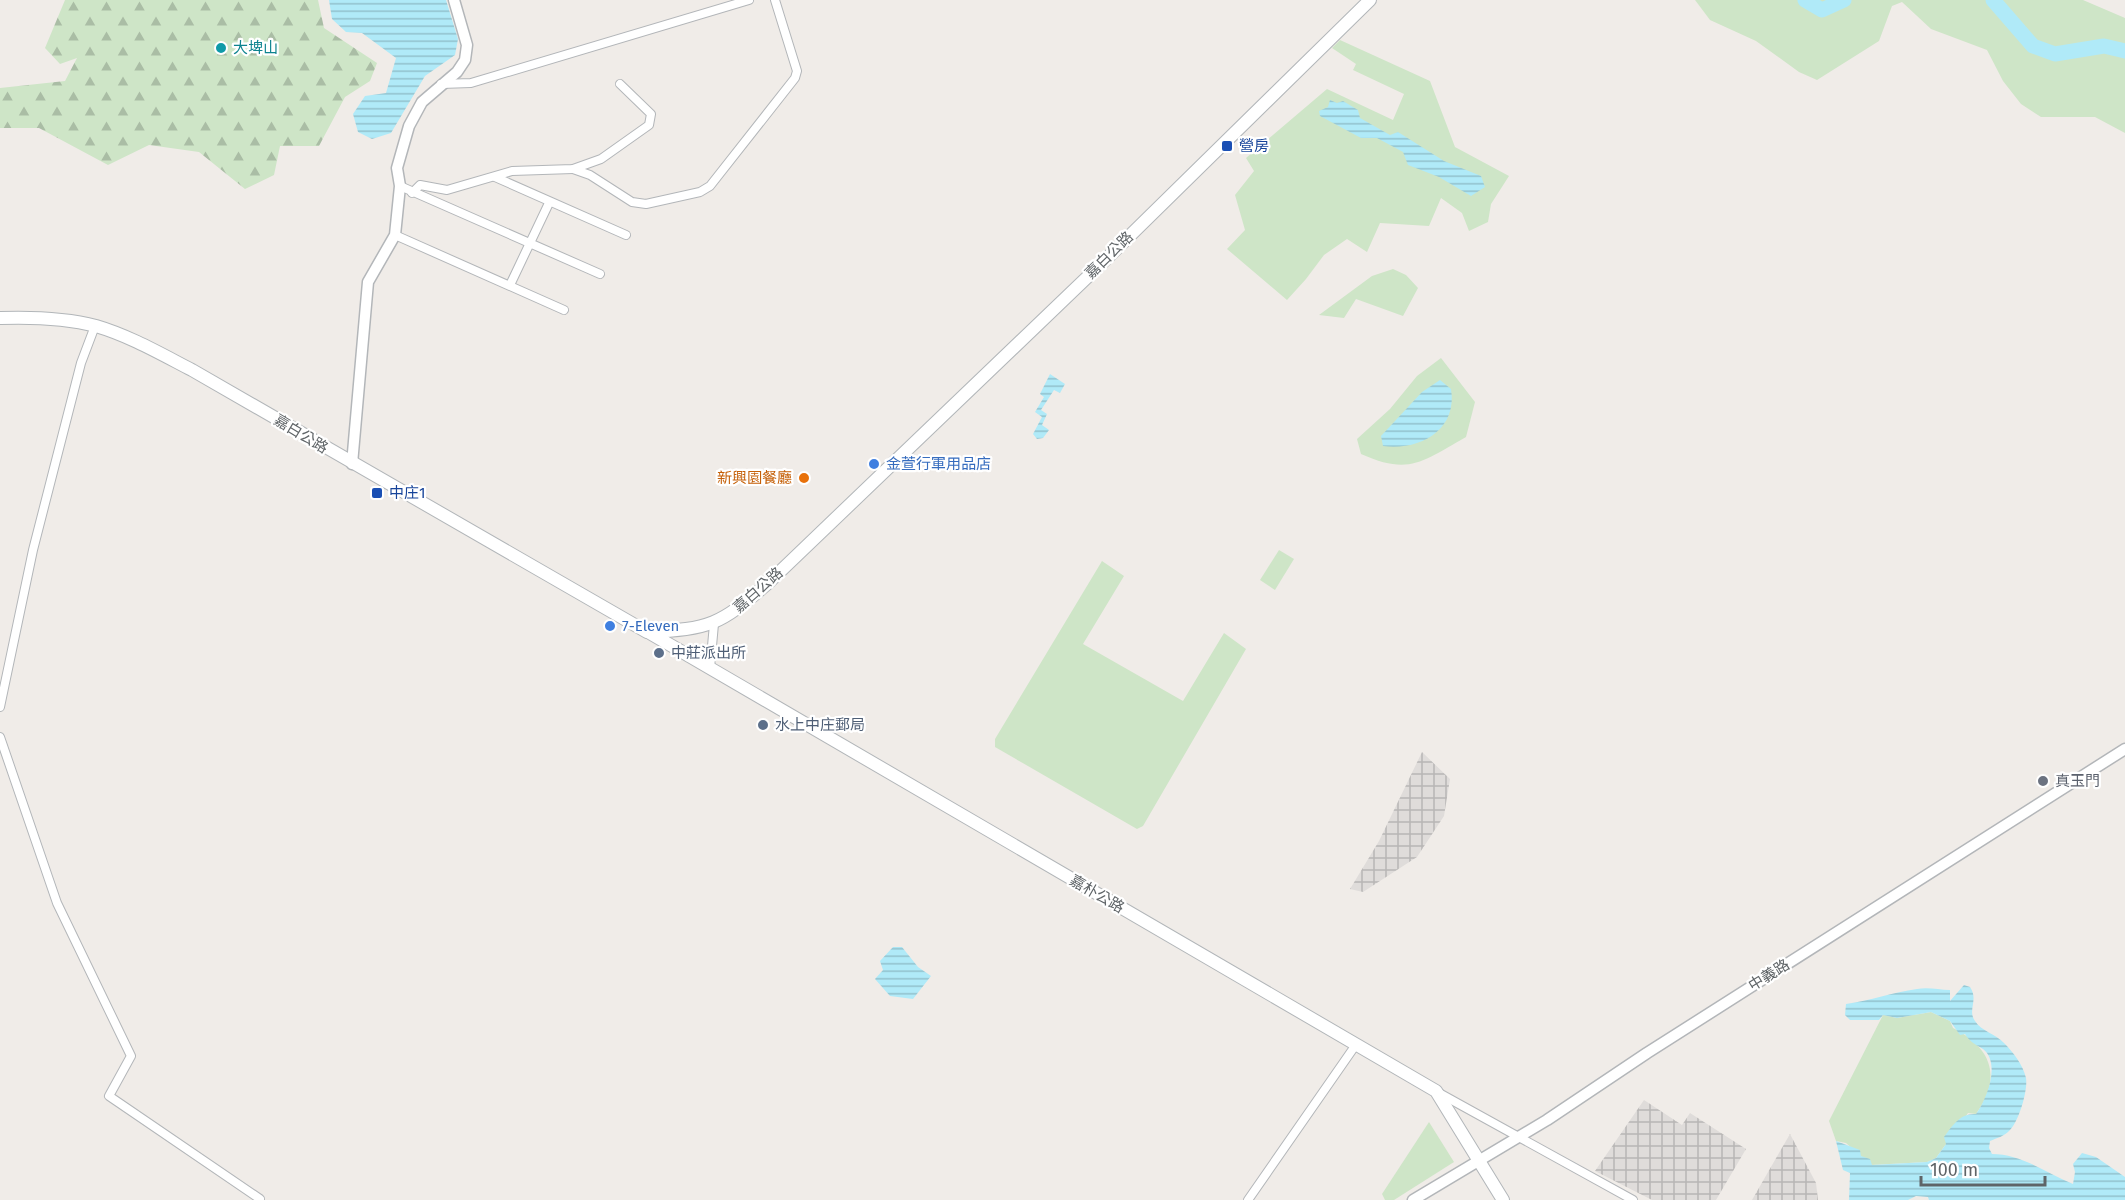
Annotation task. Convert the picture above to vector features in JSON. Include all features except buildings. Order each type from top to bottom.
[{"type":"main road","name":"嘉白公路","points":[[0,318],[33,318],[95,326],[141,343],[648,632],[682,631],[714,624],[734,612],[767,584],[1101,264],[1370,0]]},
{"type":"main road","name":"嘉朴公路","points":[[648,632],[1355,1046],[1436,1091],[1503,1200]]},
{"type":"street","points":[[352,464],[365,296],[368,282],[395,235],[400,186],[397,168],[409,126],[422,102],[438,85],[457,72],[465,60],[467,45],[454,0]]},
{"type":"street","points":[[438,85],[471,83],[749,0]]},
{"type":"street","points":[[573,168],[590,175],[632,202],[646,204],[700,192],[710,186],[795,78],[797,71],[775,0]]},
{"type":"street","points":[[412,193],[420,185],[447,190],[513,171],[573,168],[601,159],[649,125],[651,114],[620,84]]},
{"type":"street","points":[[495,177],[626,235]]},
{"type":"street","points":[[400,186],[600,274]]},
{"type":"street","points":[[510,285],[549,202]]},
{"type":"street","points":[[395,235],[564,310]]},
{"type":"street","points":[[0,706],[33,550],[81,363],[95,326]]},
{"type":"street","points":[[710,668],[714,624]]},
{"type":"street","points":[[0,737],[57,903],[131,1056],[109,1096],[260,1199]]},
{"type":"street","name":"中義路","points":[[1413,1200],[1517,1138],[2125,749]]},
{"type":"street","points":[[1248,1200],[1355,1046]]},
{"type":"street","points":[[1436,1091],[1517,1138],[1633,1200]]},
{"type":"shaded area","points":[[1422,752],[1450,779],[1444,816],[1417,857],[1363,892],[1350,889],[1379,841]]},
{"type":"shaded area","points":[[1644,1100],[1682,1125],[1690,1113],[1746,1149],[1716,1200],[1652,1200],[1595,1171]]},
{"type":"shaded area","points":[[1790,1134],[1816,1183],[1818,1200],[1752,1200]]},
{"type":"green space","points":[[65,0],[318,0],[324,28],[377,63],[370,81],[345,97],[319,146],[280,146],[274,175],[245,189],[199,152],[149,145],[108,165],[39,128],[0,128],[0,88],[65,81],[77,58],[60,64],[45,48]]},
{"type":"green space","points":[[1695,0],[2083,0],[2125,18],[2125,133],[2095,117],[2041,117],[2021,104],[2003,81],[1987,50],[1931,29],[1902,2],[1892,6],[1879,41],[1817,80],[1799,72],[1756,41],[1710,20]]},
{"type":"green space","points":[[1340,40],[1430,81],[1455,147],[1509,176],[1491,204],[1488,222],[1469,231],[1462,213],[1441,198],[1429,226],[1380,223],[1367,252],[1347,239],[1324,255],[1287,300],[1227,249],[1245,230],[1235,195],[1254,171],[1246,158],[1327,89],[1393,120],[1404,94],[1353,70],[1356,64],[1332,48]]},
{"type":"green space","points":[[1393,269],[1406,275],[1418,288],[1403,316],[1356,299],[1344,318],[1319,315],[1372,276]]},
{"type":"green space","points":[[1441,358],[1475,402],[1466,437],[1427,459],[1404,465],[1378,461],[1361,454],[1357,439],[1390,409],[1417,376]]},
{"type":"green space","points":[[1279,550],[1294,559],[1275,590],[1260,580]]},
{"type":"green space","points":[[1102,561],[1124,576],[1083,644],[1183,701],[1224,633],[1246,649],[1143,826],[1137,829],[995,747],[995,739]]},
{"type":"green space","points":[[1931,1012],[1950,1021],[1953,1028],[1976,1044],[1984,1054],[1991,1076],[1989,1088],[1976,1114],[1968,1113],[1936,1158],[1927,1162],[1871,1165],[1846,1143],[1836,1141],[1829,1121],[1883,1015],[1897,1018]]},
{"type":"green space","points":[[1429,1122],[1454,1162],[1394,1200],[1385,1200],[1382,1194]]},
{"type":"water","points":[[329,0],[446,0],[458,39],[455,55],[425,76],[391,133],[372,139],[358,132],[353,114],[365,96],[386,93],[396,58],[362,33],[346,32],[332,19]]},
{"type":"water","points":[[1330,100],[1337,103],[1343,101],[1358,110],[1360,118],[1390,135],[1398,132],[1444,161],[1481,176],[1485,187],[1471,196],[1439,177],[1408,165],[1403,152],[1377,138],[1361,138],[1320,116],[1319,111],[1328,107]]},
{"type":"water","points":[[1050,374],[1065,384],[1060,393],[1054,390],[1041,410],[1047,414],[1042,425],[1049,430],[1043,438],[1037,439],[1033,434],[1042,417],[1035,412],[1044,397],[1040,394]]},
{"type":"water","points":[[1440,380],[1451,389],[1452,404],[1442,427],[1422,441],[1396,447],[1383,446],[1381,436],[1422,392]]},
{"type":"water","points":[[893,947],[902,947],[918,967],[931,976],[913,999],[890,996],[875,979],[883,970],[880,961]]},
{"type":"water","points":[[1964,985],[1970,987],[1972,992],[1972,1013],[1975,1021],[2001,1040],[2020,1064],[2026,1078],[2024,1097],[2017,1120],[2008,1132],[1990,1141],[1989,1148],[1992,1154],[2024,1161],[2073,1184],[2075,1172],[2073,1164],[2082,1153],[2096,1157],[2125,1177],[2125,1200],[1929,1200],[1928,1197],[1916,1196],[1908,1200],[1849,1200],[1850,1173],[1843,1170],[1836,1141],[1860,1150],[1861,1156],[1870,1159],[1872,1165],[1927,1162],[1936,1158],[1946,1144],[1944,1137],[1954,1124],[1966,1115],[1976,1114],[1988,1091],[1992,1072],[1988,1055],[1983,1049],[1965,1034],[1960,1035],[1950,1021],[1931,1012],[1897,1018],[1883,1015],[1879,1020],[1850,1020],[1845,1015],[1846,1004],[1926,988],[1950,990],[1950,1001]]},
{"type":"waterway","points":[[1805,0],[1822,10],[1844,0]]},
{"type":"waterway","points":[[1993,0],[2033,46],[2055,54],[2104,46],[2125,51]]},
{"type":"place","name":"大埤山","points":[[221,48]]},
{"type":"place","name":"營房","points":[[1227,146]]},
{"type":"place","name":"金萱行軍用品店","points":[[874,464]]},
{"type":"place","name":"新興園餐廳","points":[[804,478]]},
{"type":"place","name":"中庄1","points":[[377,493]]},
{"type":"place","name":"7-Eleven","points":[[610,626]]},
{"type":"place","name":"中莊派出所","points":[[659,653]]},
{"type":"place","name":"水上中庄郵局","points":[[763,725]]},
{"type":"place","name":"真玉門","points":[[2043,781]]}]
